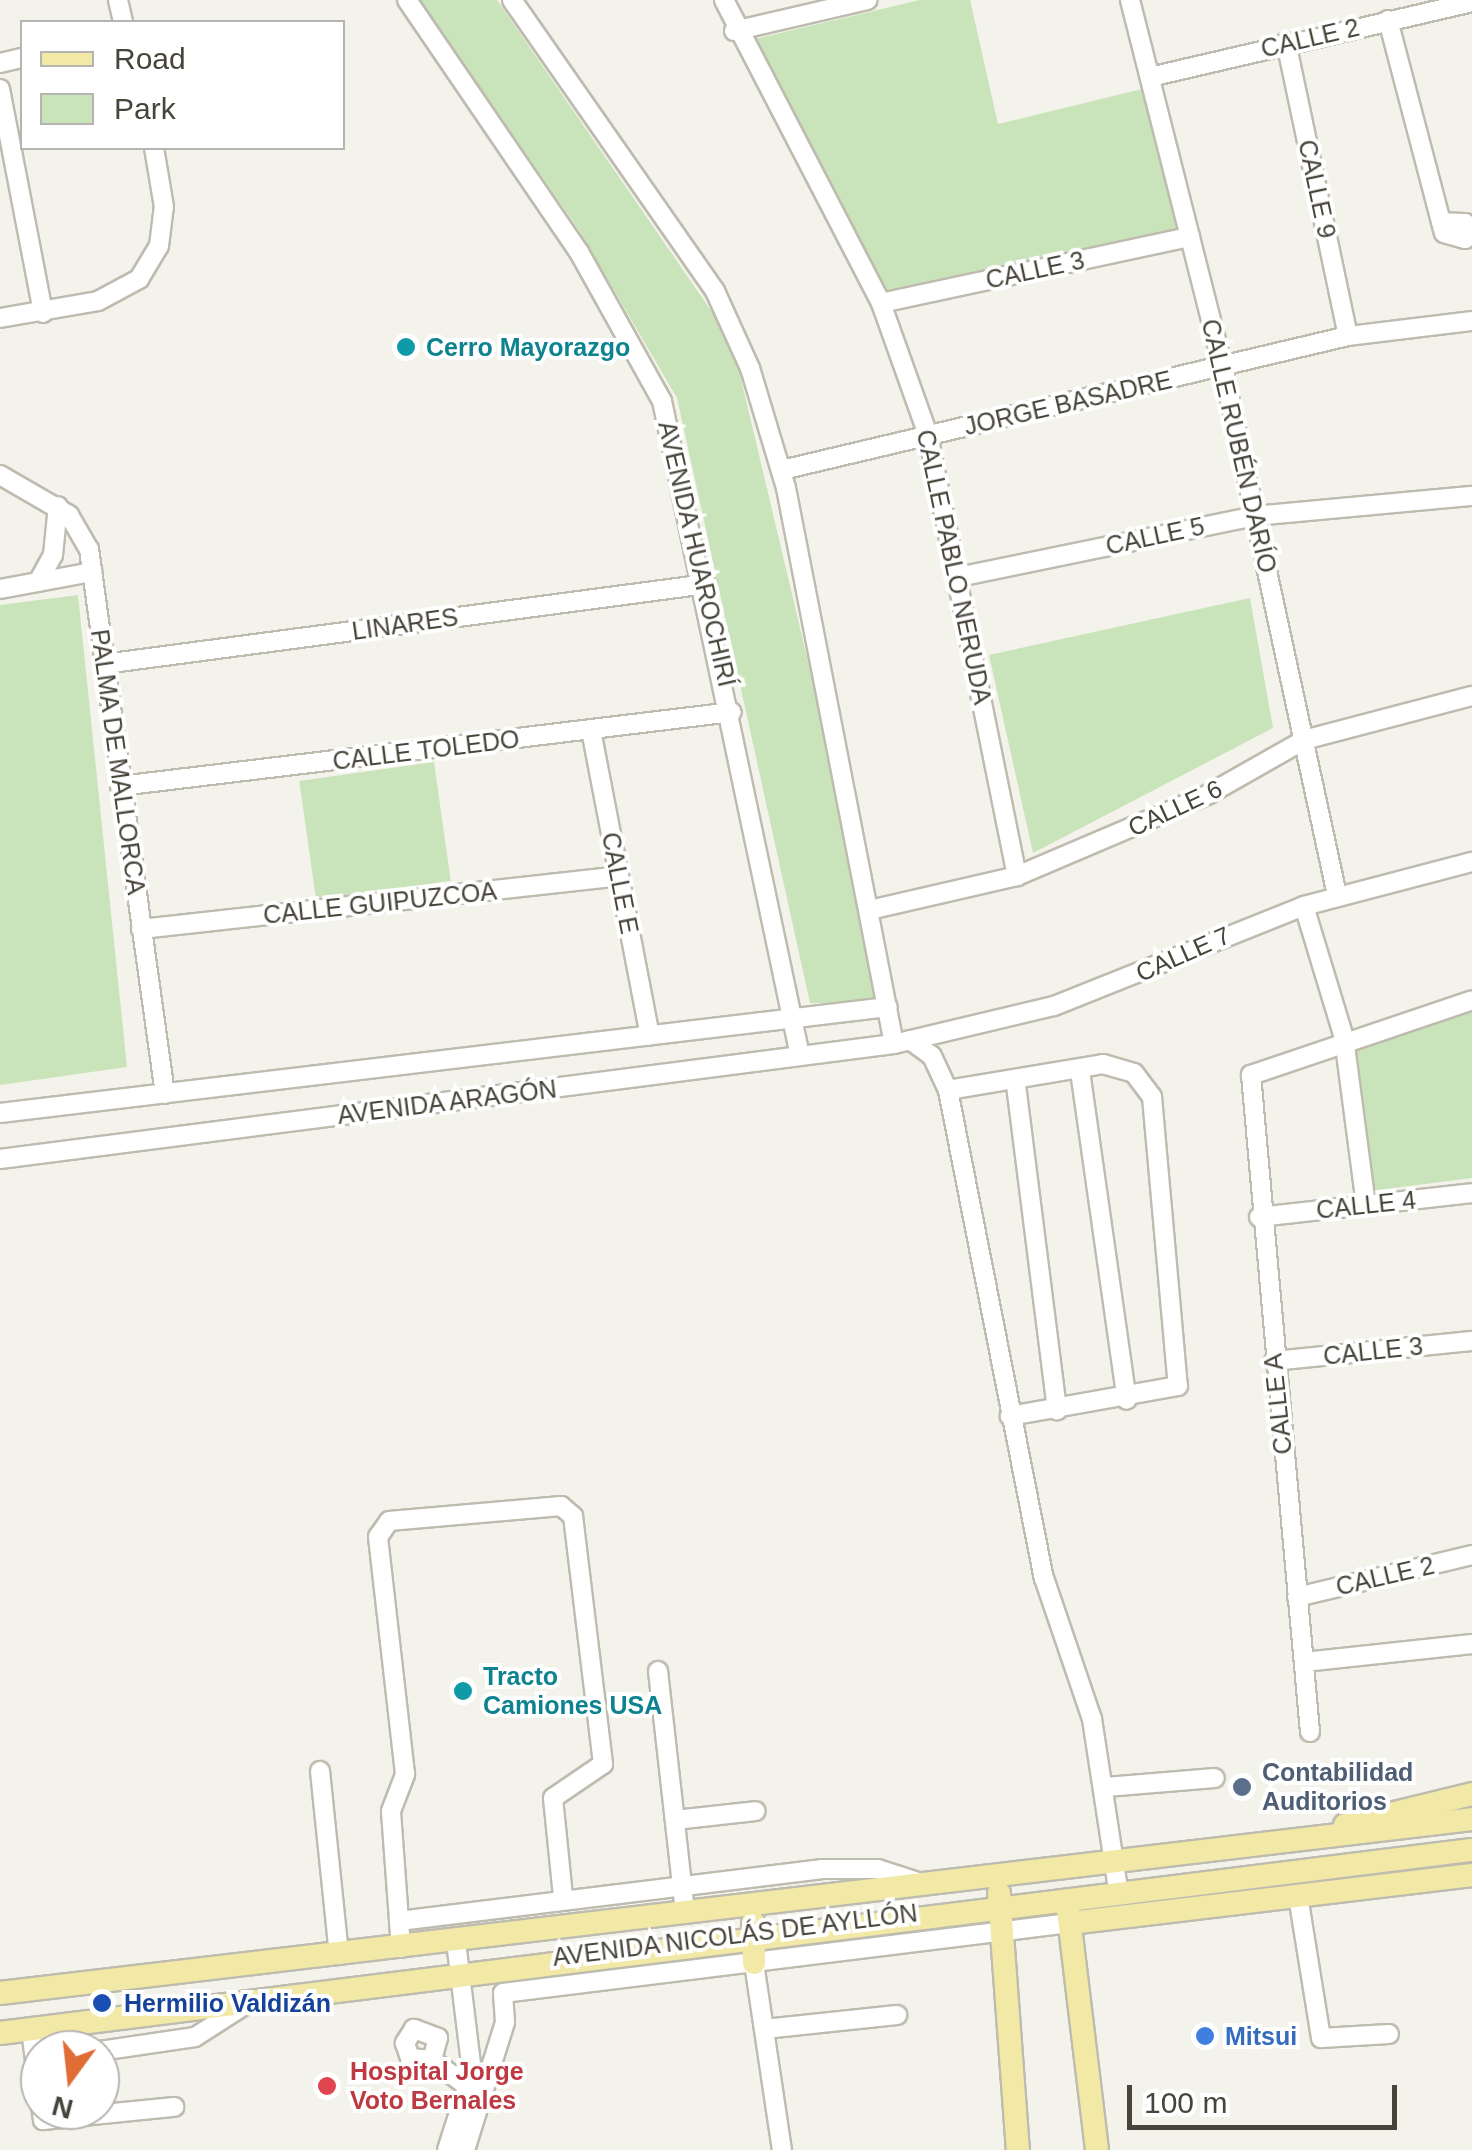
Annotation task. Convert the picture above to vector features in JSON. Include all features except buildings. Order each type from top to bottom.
[{"type":"main road","points":[[1294,1843],[1401,1806],[1472,1794]]},
{"type":"main road","name":"AVENIDA NICOLÁS DE AYLLÓN","points":[[0,1994],[1472,1819]]},
{"type":"main road","name":"AVENIDA NICOLÁS DE AYLLÓN","points":[[31,2030],[754,1933],[1472,1850]]},
{"type":"main road","points":[[1063,1867],[1097,2150]]},
{"type":"main road","points":[[995,1874],[1001,1904],[996,1934],[1018,2150]]},
{"type":"main road","name":"AVENIDA NICOLÁS DE AYLLÓN","points":[[1070,1924],[1472,1875]]},
{"type":"main road","points":[[752,1904],[754,1963]]},
{"type":"street","name":"AVENIDA HUAROCHIRÍ","points":[[407,0],[579,252],[657,386],[707,584],[800,1056]]},
{"type":"street","points":[[512,0],[715,291],[782,470],[874,909],[888,1007],[902,1042],[932,1056],[948,1090],[1044,1578],[1082,1680],[1106,1787],[1118,1888]]},
{"type":"street","name":"CALLE PABLO NERUDA","points":[[724,0],[734,31],[881,304],[928,436],[1017,876]]},
{"type":"street","points":[[734,31],[867,0]]},
{"type":"street","name":"CALLE RUBÉN DARÍO","points":[[1130,0],[1223,366],[1338,895]]},
{"type":"street","name":"CALLE 2","points":[[1150,78],[1286,42],[1472,2]]},
{"type":"street","points":[[1388,20],[1441,222]]},
{"type":"street","name":"CALLE 9","points":[[1286,42],[1348,336]]},
{"type":"street","points":[[0,89],[43,312]]},
{"type":"street","points":[[0,318],[98,301],[139,278],[160,246],[164,207],[154,150]]},
{"type":"street","name":"CALLE 3","points":[[881,304],[1190,237]]},
{"type":"street","name":"JORGE BASADRE","points":[[782,470],[1348,336],[1472,320]]},
{"type":"street","name":"PALMA DE MALLORCA","points":[[0,475],[58,506],[88,549],[165,1094]]},
{"type":"street","name":"CALLE 5","points":[[958,576],[1255,516],[1472,496]]},
{"type":"street","points":[[38,582],[53,555],[58,506]]},
{"type":"street","points":[[0,589],[92,572]]},
{"type":"street","name":"LINARES","points":[[104,664],[707,584]]},
{"type":"street","name":"CALLE 6","points":[[874,909],[1017,876],[1209,794],[1304,740],[1472,696]]},
{"type":"street","name":"CALLE TOLEDO","points":[[120,786],[732,712]]},
{"type":"street","name":"CALLE E","points":[[591,730],[650,1035]]},
{"type":"street","name":"CALLE 7","points":[[902,1042],[1054,1006],[1304,906],[1472,862]]},
{"type":"street","name":"CALLE GUIPUZCOA","points":[[141,930],[619,876]]},
{"type":"street","points":[[1304,906],[1344,1038],[1366,1206]]},
{"type":"street","points":[[1344,1038],[1472,1000]]},
{"type":"street","name":"AVENIDA ARAGÓN","points":[[0,1113],[888,1007]]},
{"type":"street","name":"CALLE A","points":[[1310,1732],[1259,1217],[1251,1075],[1344,1038]]},
{"type":"street","name":"AVENIDA ARAGÓN","points":[[0,1159],[902,1042]]},
{"type":"street","points":[[948,1090],[1016,1085],[1120,1067],[1152,1097],[1183,1372],[1164,1394],[1010,1416]]},
{"type":"street","points":[[1080,1071],[1126,1400]]},
{"type":"street","points":[[1016,1085],[1057,1410]]},
{"type":"street","name":"CALLE 4","points":[[1259,1217],[1472,1193]]},
{"type":"street","name":"CALLE 3","points":[[1274,1361],[1472,1341]]},
{"type":"street","points":[[400,1948],[391,1811],[405,1774],[378,1538],[389,1521],[560,1506],[573,1516],[603,1764],[553,1798],[562,1897]]},
{"type":"street","name":"CALLE 2","points":[[1297,1596],[1472,1555]]},
{"type":"street","points":[[1304,1662],[1472,1644]]},
{"type":"street","points":[[658,1672],[685,1913]]},
{"type":"street","points":[[320,1771],[339,1954]]},
{"type":"street","points":[[1106,1787],[1215,1778]]},
{"type":"street","points":[[675,1820],[756,1811]]},
{"type":"street","name":"AVENIDA NICOLÁS DE AYLLÓN","points":[[399,1921],[562,1897],[821,1869],[878,1869],[922,1883]]},
{"type":"street","points":[[1298,1896],[1321,2038],[1388,2034]]},
{"type":"street","name":"AVENIDA NICOLÁS DE AYLLÓN","points":[[503,1993],[1070,1924]]},
{"type":"street","points":[[447,2150],[467,2086],[462,1975],[456,1941]]},
{"type":"street","points":[[754,1963],[782,2150]]},
{"type":"street","points":[[462,1975],[503,1993],[505,2022],[465,2150]]},
{"type":"street","points":[[120,2048],[195,2037],[249,2002]]},
{"type":"street","points":[[764,2029],[896,2015]]},
{"type":"street","points":[[432,2060],[467,2086]]},
{"type":"street","points":[[120,2115],[174,2107]]},
{"type":"green space","points":[[420,0],[497,0],[732,341],[866,906],[874,1003],[810,1003],[677,398],[578,229]]},
{"type":"green space","points":[[920,0],[970,0],[998,124],[1142,89],[1177,230],[887,290],[746,41]]},
{"type":"green space","points":[[78,595],[127,1067],[0,1085],[0,605]]},
{"type":"green space","points":[[1250,598],[1273,728],[1033,853],[989,655]]},
{"type":"green space","points":[[434,762],[451,881],[316,900],[299,781]]},
{"type":"green space","points":[[1472,1010],[1472,1178],[1370,1191],[1350,1044]]},
{"type":"place","name":"Cerro Mayorazgo","points":[[406,347]]},
{"type":"place","name":"Tracto Camiones USA","points":[[463,1691]]},
{"type":"place","name":"Contabilidad Auditorios","points":[[1242,1787]]},
{"type":"place","name":"Hermilio Valdizán","points":[[102,2003]]},
{"type":"place","name":"Mitsui","points":[[1205,2036]]},
{"type":"place","name":"Hospital Jorge Voto Bernales","points":[[327,2086]]}]
